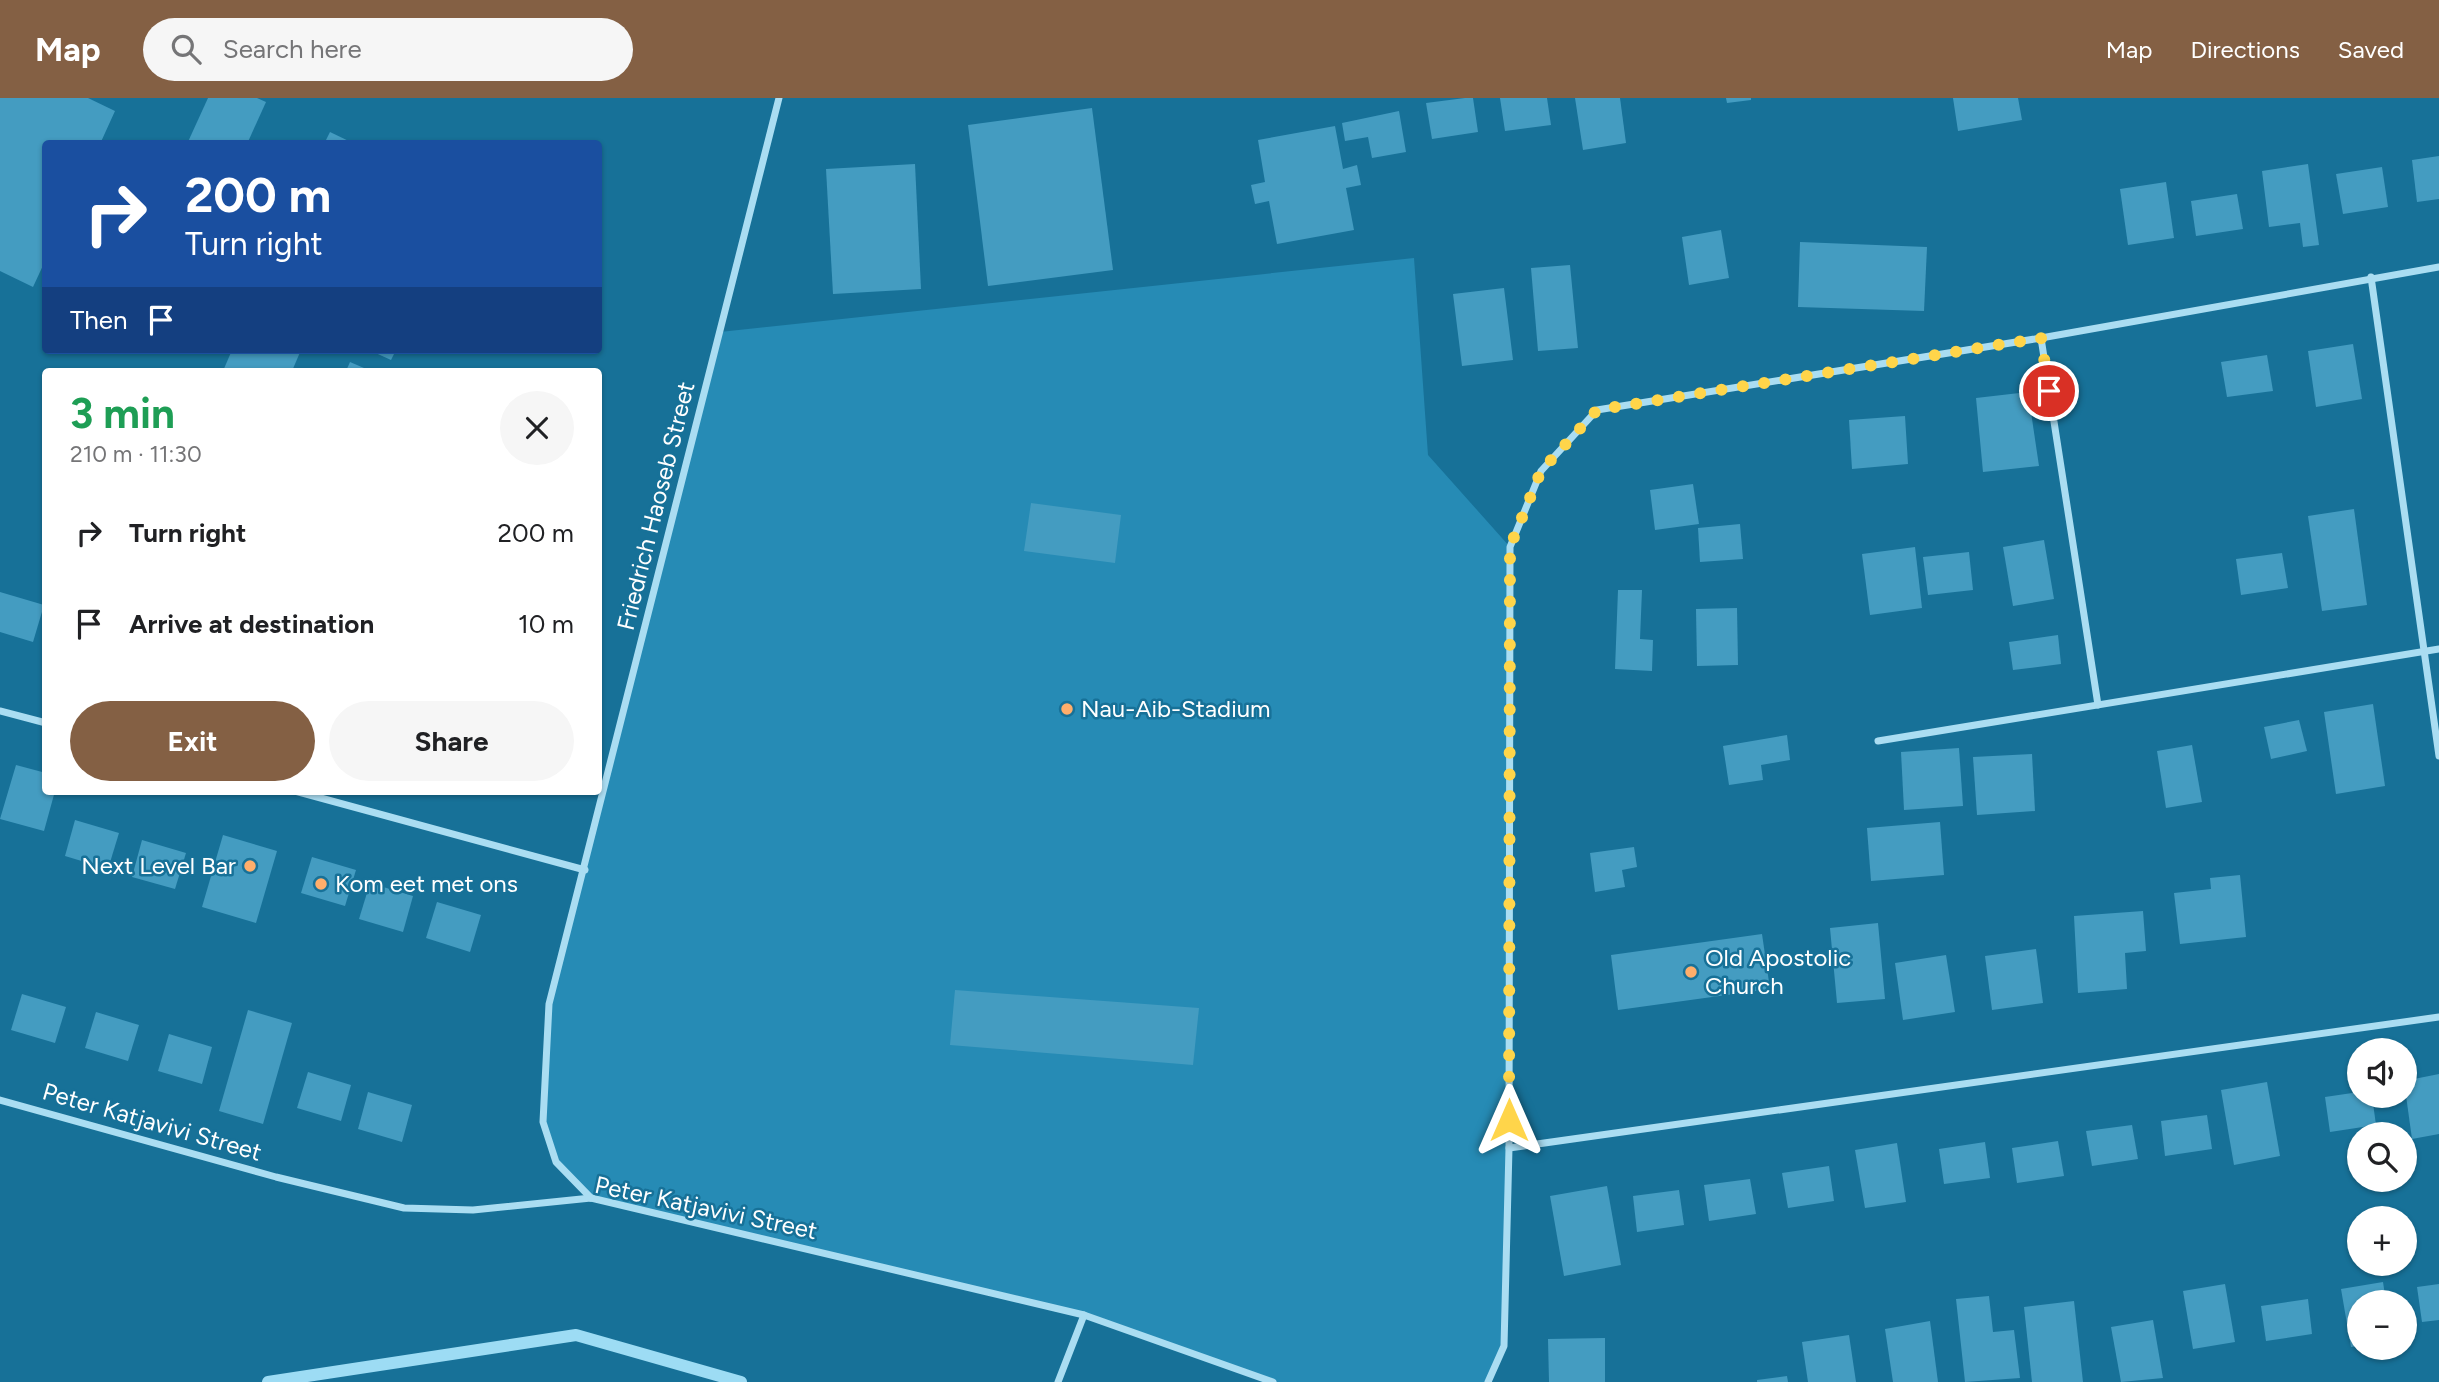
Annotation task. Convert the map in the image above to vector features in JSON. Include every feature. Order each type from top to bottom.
[{"type":"street","name":"Friedrich Haoseb Street","points":[[592,1198],[556,1162],[543,1122],[549,1004],[779,98]]},
{"type":"street","points":[[1488,1382],[1504,1346],[1509,1148],[1510,547],[1541,471],[1597,410],[2041,338],[2439,267]]},
{"type":"street","points":[[2371,277],[2439,756]]},
{"type":"street","points":[[2041,338],[2098,705]]},
{"type":"street","points":[[1878,741],[2439,649]]},
{"type":"street","points":[[0,710],[42,722]]},
{"type":"street","points":[[310,795],[585,870]]},
{"type":"street","points":[[1509,1148],[2439,1017]]},
{"type":"street","name":"Peter Katjavivi Street","points":[[0,1100],[276,1177],[404,1208],[472,1210],[592,1198],[1084,1315],[1273,1382]]},
{"type":"street","points":[[1058,1382],[1084,1315]]},
{"type":"shaded area","name":"Nau-Aib-Stadium","points":[[1414,258],[1428,455],[1510,547],[1509,1148],[1504,1346],[1488,1382],[1273,1382],[1084,1315],[591,1198],[556,1162],[543,1122],[549,1004],[720,332]]},
{"type":"building","points":[[0,98],[88,98],[115,111],[102,140],[42,140],[42,268],[33,287],[0,271]]},
{"type":"building","points":[[208,98],[257,98],[266,102],[249,140],[189,140]]},
{"type":"building","points":[[1473,98],[1478,132],[1432,139],[1426,103]]},
{"type":"building","points":[[1500,98],[1547,98],[1551,125],[1505,131]]},
{"type":"building","points":[[1575,98],[1620,98],[1626,143],[1583,150]]},
{"type":"building","points":[[1726,98],[1751,98],[1751,100],[1727,103]]},
{"type":"building","points":[[1953,98],[2018,98],[2022,120],[1958,131]]},
{"type":"building","points":[[1092,108],[1113,270],[988,286],[968,125]]},
{"type":"building","points":[[1399,111],[1406,152],[1372,158],[1368,137],[1345,141],[1342,123]]},
{"type":"building","points":[[1335,126],[1343,169],[1357,165],[1361,185],[1346,188],[1354,230],[1277,244],[1269,201],[1255,204],[1251,185],[1265,182],[1258,140]]},
{"type":"building","points":[[330,132],[347,140],[326,140]]},
{"type":"building","points":[[2439,156],[2439,199],[2417,202],[2412,160]]},
{"type":"building","points":[[915,164],[921,289],[833,294],[826,169]]},
{"type":"building","points":[[2308,164],[2319,245],[2303,247],[2300,223],[2269,227],[2262,171]]},
{"type":"building","points":[[2382,167],[2388,207],[2343,214],[2336,174]]},
{"type":"building","points":[[2166,182],[2174,238],[2128,245],[2120,189]]},
{"type":"building","points":[[2237,194],[2243,229],[2196,236],[2191,201]]},
{"type":"building","points":[[1721,230],[1729,278],[1689,285],[1682,237]]},
{"type":"building","points":[[1800,242],[1927,247],[1924,311],[1798,307]]},
{"type":"building","points":[[1570,265],[1578,348],[1538,351],[1531,268]]},
{"type":"building","points":[[1504,288],[1513,360],[1462,366],[1453,294]]},
{"type":"building","points":[[2353,344],[2362,399],[2316,407],[2308,351]]},
{"type":"building","points":[[230,354],[299,354],[293,368],[224,368]]},
{"type":"building","points":[[378,354],[394,354],[391,360]]},
{"type":"building","points":[[2267,355],[2273,391],[2227,397],[2221,362]]},
{"type":"building","points":[[350,362],[364,368],[347,368]]},
{"type":"building","points":[[2028,392],[2039,466],[1983,472],[1976,398]]},
{"type":"building","points":[[1905,416],[1908,464],[1852,469],[1849,420]]},
{"type":"building","points":[[1693,484],[1699,524],[1655,530],[1650,490]]},
{"type":"building","points":[[1031,503],[1121,515],[1115,563],[1024,551]]},
{"type":"building","points":[[2354,509],[2367,605],[2322,611],[2308,516]]},
{"type":"building","points":[[1740,524],[1743,559],[1700,562],[1698,528]]},
{"type":"building","points":[[2044,540],[2054,599],[2013,606],[2003,547]]},
{"type":"building","points":[[1915,547],[1922,608],[1870,615],[1862,554]]},
{"type":"building","points":[[1969,552],[1973,590],[1928,595],[1923,557]]},
{"type":"building","points":[[2282,553],[2288,588],[2241,595],[2236,559]]},
{"type":"building","points":[[1618,590],[1642,590],[1640,639],[1653,640],[1652,671],[1615,669]]},
{"type":"building","points":[[0,592],[42,604],[33,642],[0,632]]},
{"type":"building","points":[[1737,608],[1738,665],[1697,666],[1696,609]]},
{"type":"building","points":[[2058,635],[2061,664],[2013,670],[2009,642]]},
{"type":"building","points":[[2373,704],[2385,786],[2336,794],[2324,712]]},
{"type":"building","points":[[2299,720],[2307,751],[2271,759],[2264,727]]},
{"type":"building","points":[[1787,735],[1790,760],[1761,765],[1763,780],[1729,785],[1723,746]]},
{"type":"building","points":[[2192,745],[2202,802],[2166,808],[2157,751]]},
{"type":"building","points":[[1959,748],[1963,806],[1904,810],[1901,752]]},
{"type":"building","points":[[2032,754],[2035,811],[1977,815],[1973,757]]},
{"type":"building","points":[[16,765],[42,772],[42,795],[54,795],[44,831],[0,819]]},
{"type":"building","points":[[75,820],[119,833],[108,869],[65,856]]},
{"type":"building","points":[[1940,822],[1944,875],[1871,881],[1867,828]]},
{"type":"building","points":[[223,835],[277,851],[256,923],[202,907]]},
{"type":"building","points":[[142,840],[186,853],[175,889],[132,877]]},
{"type":"building","points":[[1634,847],[1637,867],[1622,870],[1625,887],[1595,892],[1590,853]]},
{"type":"building","points":[[312,857],[356,870],[345,906],[301,893]]},
{"type":"building","points":[[2240,875],[2246,937],[2180,944],[2174,893],[2211,889],[2210,878]]},
{"type":"building","points":[[370,883],[413,896],[403,932],[359,919]]},
{"type":"building","points":[[437,902],[481,915],[470,952],[426,938]]},
{"type":"building","points":[[2143,911],[2146,951],[2125,953],[2127,989],[2078,993],[2074,916]]},
{"type":"building","points":[[1878,923],[1885,999],[1837,1003],[1830,928]]},
{"type":"building","name":"Old Apostolic Church","points":[[1762,934],[1770,989],[1618,1010],[1611,955]]},
{"type":"building","points":[[2036,949],[2043,1003],[1992,1010],[1985,956]]},
{"type":"building","points":[[1946,955],[1955,1012],[1903,1020],[1895,963]]},
{"type":"building","points":[[955,990],[1199,1008],[1193,1065],[950,1045]]},
{"type":"building","points":[[22,994],[66,1007],[55,1043],[11,1030]]},
{"type":"building","points":[[248,1010],[292,1023],[263,1124],[219,1111]]},
{"type":"building","points":[[96,1012],[139,1025],[128,1061],[85,1048]]},
{"type":"building","points":[[169,1034],[212,1047],[202,1084],[158,1071]]},
{"type":"building","points":[[308,1072],[351,1085],[341,1121],[297,1108]]},
{"type":"building","points":[[2439,1074],[2439,1134],[2417,1138],[2417,1122],[2410,1122],[2408,1108],[2417,1108],[2417,1078]]},
{"type":"building","points":[[2267,1082],[2280,1156],[2234,1165],[2221,1090]]},
{"type":"building","points":[[368,1092],[412,1105],[402,1142],[358,1129]]},
{"type":"building","points":[[2347,1094],[2347,1108],[2374,1108],[2376,1122],[2347,1122],[2347,1129],[2330,1132],[2325,1097]]},
{"type":"building","points":[[2207,1115],[2212,1149],[2165,1156],[2161,1121]]},
{"type":"building","points":[[2132,1125],[2138,1159],[2092,1166],[2086,1131]]},
{"type":"building","points":[[2058,1141],[2064,1176],[2017,1183],[2012,1148]]},
{"type":"building","points":[[1985,1142],[1990,1178],[1944,1184],[1939,1149]]},
{"type":"building","points":[[1897,1143],[1906,1202],[1865,1208],[1855,1150]]},
{"type":"building","points":[[1829,1166],[1834,1201],[1788,1208],[1782,1173]]},
{"type":"building","points":[[1750,1179],[1756,1214],[1709,1221],[1704,1185]]},
{"type":"building","points":[[1607,1186],[1621,1265],[1564,1276],[1550,1196]]},
{"type":"building","points":[[1679,1190],[1684,1225],[1637,1232],[1633,1196]]},
{"type":"building","points":[[2383,1282],[2384,1290],[2347,1290],[2347,1324],[2341,1289]]},
{"type":"building","points":[[2225,1284],[2235,1342],[2193,1349],[2183,1291]]},
{"type":"building","points":[[2439,1284],[2439,1320],[2422,1322],[2417,1287]]},
{"type":"building","points":[[1989,1296],[1993,1332],[2014,1330],[2020,1378],[1965,1382],[1956,1299]]},
{"type":"building","points":[[2308,1299],[2312,1334],[2266,1341],[2261,1306]]},
{"type":"building","points":[[2074,1301],[2083,1382],[2032,1382],[2024,1307]]},
{"type":"building","points":[[2153,1320],[2163,1378],[2121,1382],[2111,1327]]},
{"type":"building","points":[[1930,1321],[1938,1382],[1893,1382],[1885,1329]]},
{"type":"building","points":[[1849,1335],[1856,1382],[1808,1382],[1802,1342]]},
{"type":"building","points":[[1605,1338],[1605,1382],[1549,1382],[1548,1339]]},
{"type":"building","points":[[1787,1376],[1788,1382],[1757,1382],[1757,1380]]},
{"type":"waterway","points":[[268,1382],[576,1335],[741,1382]]},
{"type":"place","name":"Nau-Aib-Stadium","points":[[1067,709]]},
{"type":"place","name":"Next Level Bar","points":[[250,866]]},
{"type":"place","name":"Kom eet met ons","points":[[321,884]]},
{"type":"place","name":"Old Apostolic Church","points":[[1691,972]]},
{"type":"route","points":[[1509,1120],[1510,547],[1541,471],[1597,410],[2041,338],[2049,391]]}]
